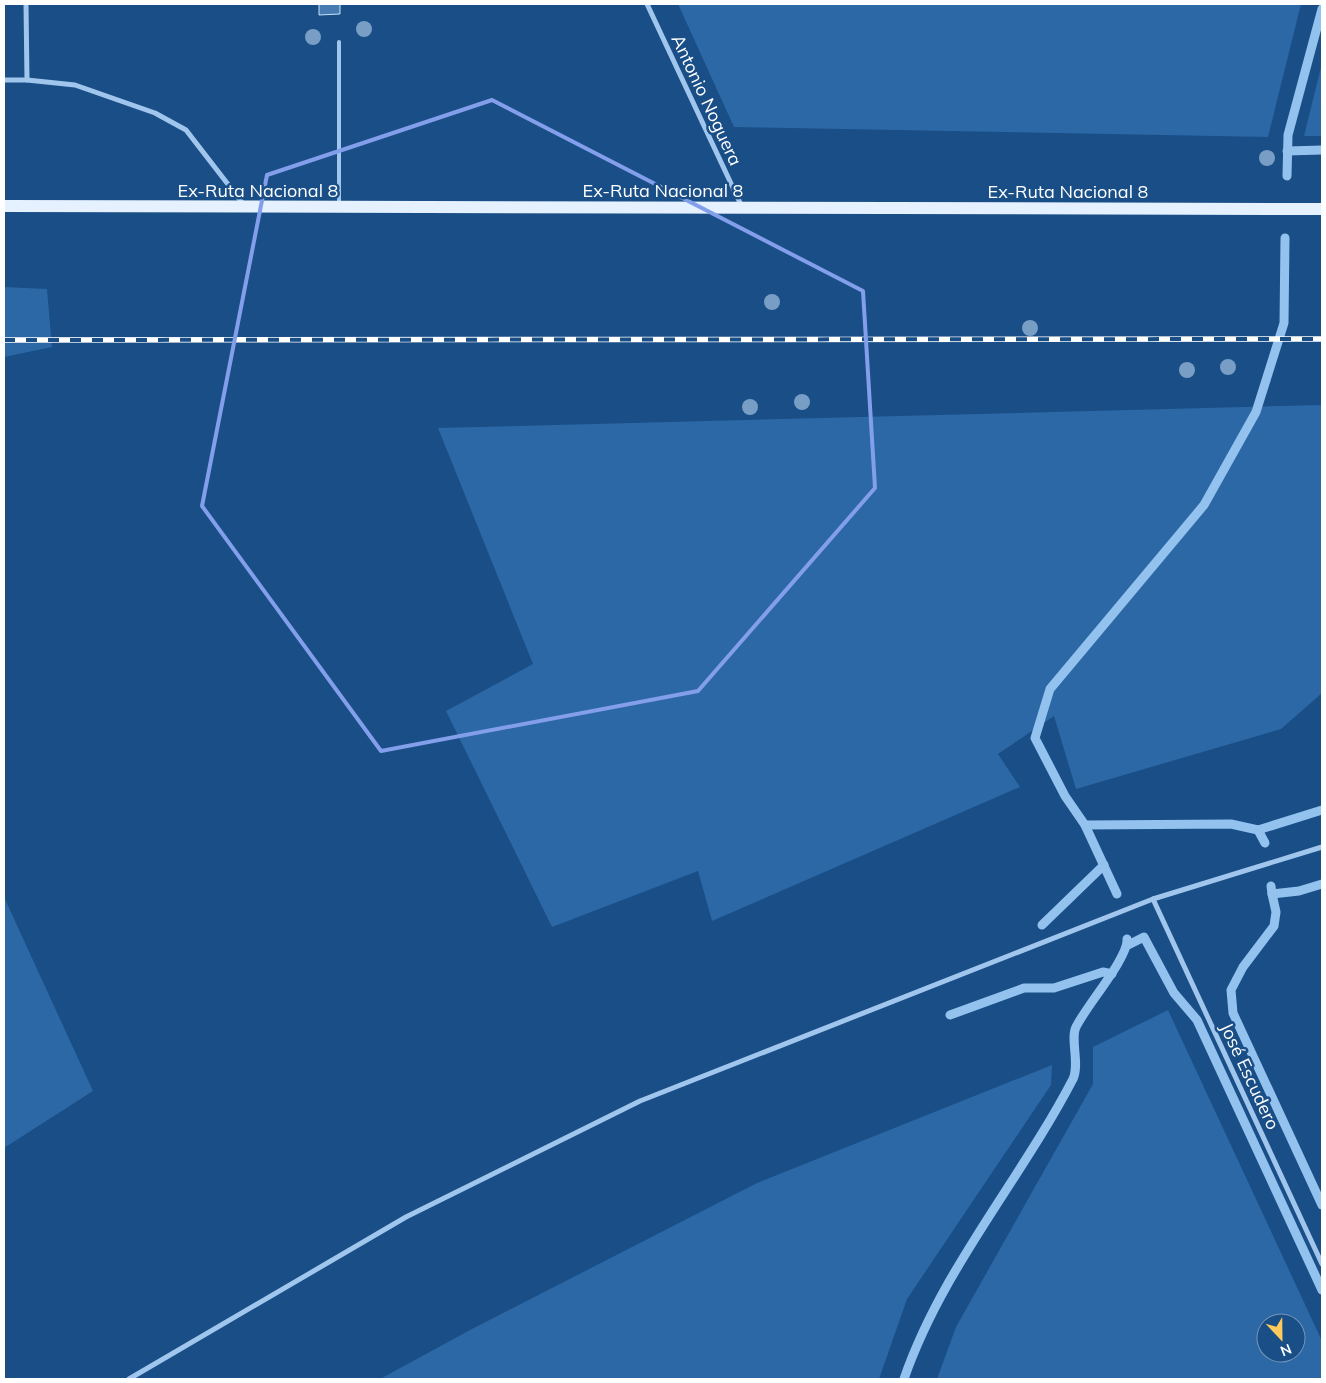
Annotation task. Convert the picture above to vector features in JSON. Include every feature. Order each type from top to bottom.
[{"type":"main road","name":"Ex-Ruta Nacional 8","points":[[4,206],[1317,209]]},
{"type":"street","points":[[26,4],[27,80]]},
{"type":"street","name":"Antonio Noguera","points":[[647,4],[742,208]]},
{"type":"street","points":[[4,80],[27,80],[75,85],[155,113],[186,130],[246,207]]},
{"type":"street","points":[[129,1379],[406,1217],[640,1101],[1153,900],[1322,847]]},
{"type":"street","name":"José Escudero","points":[[1153,900],[1322,1264]]},
{"type":"lane","points":[[338,42],[339,208]]},
{"type":"highlighted area","points":[[492,100],[863,291],[875,488],[698,691],[381,751],[202,506],[267,175]]},
{"type":"shaded area","points":[[678,4],[1301,4],[1268,137],[734,127]]},
{"type":"shaded area","points":[[1322,63],[1322,136],[1304,136]]},
{"type":"shaded area","points":[[4,287],[47,289],[52,347],[4,357]]},
{"type":"shaded area","points":[[1322,405],[1322,693],[1281,729],[1076,789],[1054,716],[998,754],[1020,787],[712,921],[698,871],[552,927],[446,711],[533,664],[438,428]]},
{"type":"shaded area","points":[[4,897],[93,1091],[4,1148]]},
{"type":"shaded area","points":[[1168,1010],[1322,1341],[1322,1379],[937,1379],[956,1327],[1093,1084],[1093,1047]]},
{"type":"shaded area","points":[[1052,1065],[1051,1085],[907,1299],[879,1379],[380,1379],[470,1330],[757,1183]]},
{"type":"building","points":[[319,4],[340,4],[340,14],[319,15]]},
{"type":"waterway","points":[[1287,176],[1288,135],[1322,9]]},
{"type":"waterway","points":[[1287,151],[1322,150]]},
{"type":"waterway","points":[[1117,894],[1085,825],[1065,796],[1035,738],[1050,689],[1204,505],[1256,412],[1284,323],[1285,238]]},
{"type":"waterway","points":[[1085,825],[1231,824],[1258,830],[1322,810]]},
{"type":"waterway","points":[[1258,830],[1265,843]]},
{"type":"waterway","points":[[1042,925],[1104,865]]},
{"type":"waterway","points":[[1271,886],[1272,894],[1299,891],[1322,884]]},
{"type":"waterway","points":[[1272,894],[1276,912],[1274,926],[1243,967],[1231,990],[1233,1013],[1322,1205]]},
{"type":"waterway","points":[[1128,945],[1144,937],[1174,993],[1197,1020],[1322,1290]]},
{"type":"waterway","points":[[904,1379],[920,1339],[939,1300],[960,1263],[1052,1117],[1073,1079],[1076,1066],[1074,1032],[1081,1018],[1121,957],[1126,947],[1127,939]]},
{"type":"waterway","points":[[950,1015],[1024,988],[1054,988],[1103,972],[1112,974]]},
{"type":"railway","points":[[4,340],[1322,339]]}]
